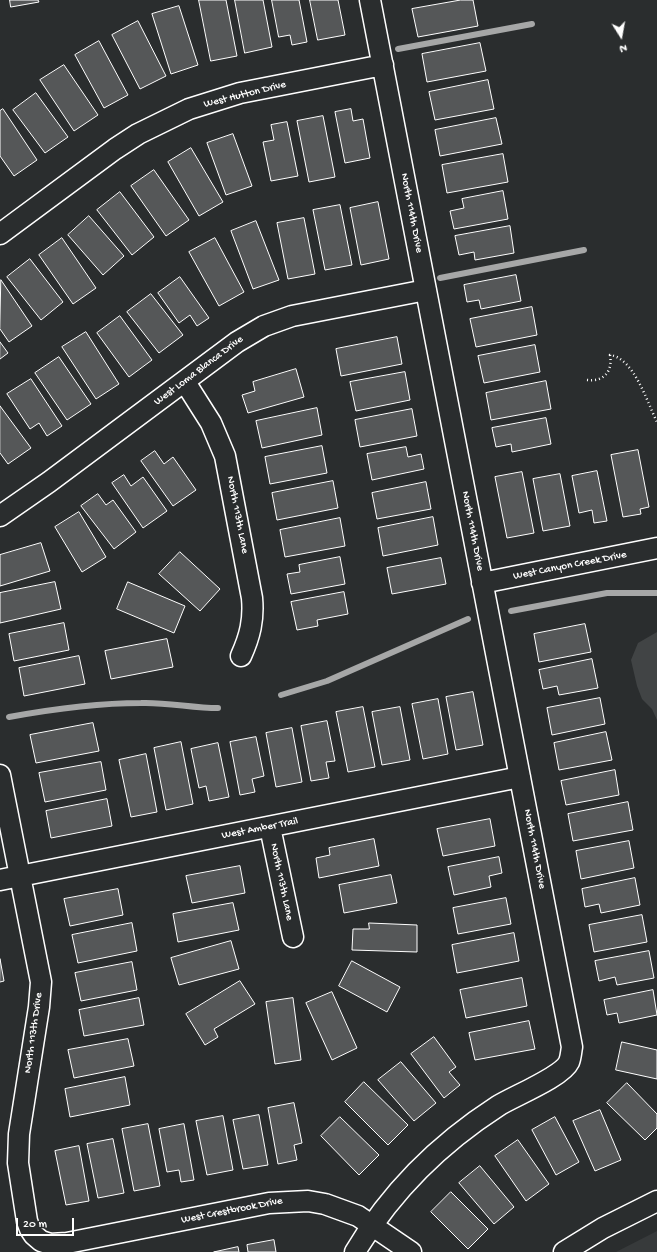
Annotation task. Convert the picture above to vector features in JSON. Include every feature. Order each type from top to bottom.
[{"type":"street","name":"North 114th Drive","points":[[370,0],[570,1038],[571,1054],[569,1062],[558,1074],[499,1105],[454,1137],[399,1190],[372,1224]]},
{"type":"street","name":"West Hutton Drive","points":[[0,234],[115,149],[138,134],[182,112],[240,93],[383,65]]},
{"type":"street","name":"West Loma Blanca Drive","points":[[0,516],[49,482],[251,333],[278,320],[426,290]]},
{"type":"street","name":"North 113th Lane","points":[[185,382],[211,423],[225,456],[229,474],[253,606],[252,629],[241,656]]},
{"type":"street","name":"West Canyon Creek Drive","points":[[482,583],[657,548]]},
{"type":"street","name":"North 113th Drive","points":[[0,774],[41,982],[39,1007],[20,1134],[18,1163],[27,1221],[34,1236],[41,1241]]},
{"type":"street","name":"West Amber Trail","points":[[0,880],[520,777]]},
{"type":"street","name":"North 113th Lane","points":[[270,827],[292,938]]},
{"type":"street","name":"West Crestbrook Drive","points":[[41,1241],[50,1244],[67,1243],[287,1200],[308,1201],[325,1204],[351,1213],[372,1224],[411,1252]]},
{"type":"street","points":[[564,1252],[603,1228],[657,1201]]},
{"type":"street","points":[[354,1252],[372,1224]]},
{"type":"path","points":[[587,380],[594,381],[607,375],[610,368],[610,355],[616,356],[632,370],[657,422]]},
{"type":"shaded area","points":[[657,632],[657,720],[652,709],[642,699],[637,686],[631,660],[638,643]]},
{"type":"shaded area","points":[[657,1231],[657,1252],[616,1252]]},
{"type":"building","points":[[10,0],[38,0],[39,2],[11,7]]},
{"type":"building","points":[[199,0],[226,0],[237,56],[211,61]]},
{"type":"building","points":[[235,0],[263,0],[272,47],[245,53]]},
{"type":"building","points":[[272,0],[299,0],[307,42],[292,45],[290,35],[279,37]]},
{"type":"building","points":[[310,0],[338,0],[345,35],[318,40]]},
{"type":"building","points":[[461,0],[473,0],[478,26],[418,37],[412,9]]},
{"type":"building","points":[[179,6],[198,65],[171,74],[152,14]]},
{"type":"building","points":[[138,21],[166,76],[140,89],[112,35]]},
{"type":"building","points":[[99,41],[128,95],[104,108],[75,55]]},
{"type":"building","points":[[480,43],[486,71],[427,82],[422,54]]},
{"type":"building","points":[[64,65],[98,115],[74,131],[40,80]]},
{"type":"building","points":[[488,80],[494,109],[435,120],[429,92]]},
{"type":"building","points":[[36,93],[68,137],[45,153],[13,110]]},
{"type":"building","points":[[3,109],[37,160],[14,176],[0,156],[0,111]]},
{"type":"building","points":[[351,109],[353,121],[363,119],[370,158],[345,163],[335,112]]},
{"type":"building","points":[[323,116],[335,177],[309,182],[297,121]]},
{"type":"building","points":[[496,118],[502,144],[440,156],[435,130]]},
{"type":"building","points":[[287,122],[298,176],[271,181],[263,142],[274,140],[271,125]]},
{"type":"building","points":[[233,134],[252,186],[226,195],[207,143]]},
{"type":"building","points":[[191,148],[223,202],[199,216],[168,162]]},
{"type":"building","points":[[503,154],[508,182],[447,193],[442,165]]},
{"type":"building","points":[[154,170],[189,220],[166,236],[131,186]]},
{"type":"building","points":[[503,191],[508,219],[454,229],[450,211],[464,208],[462,199]]},
{"type":"building","points":[[120,192],[154,237],[132,255],[97,210]]},
{"type":"building","points":[[378,202],[389,259],[361,265],[350,208]]},
{"type":"building","points":[[340,205],[352,265],[325,270],[313,210]]},
{"type":"building","points":[[89,216],[124,256],[103,275],[68,235]]},
{"type":"building","points":[[304,218],[315,274],[288,279],[277,223]]},
{"type":"building","points":[[256,221],[279,280],[253,289],[231,231]]},
{"type":"building","points":[[510,226],[514,253],[475,260],[474,252],[459,255],[455,236]]},
{"type":"building","points":[[62,238],[96,288],[73,304],[39,255]]},
{"type":"building","points":[[215,238],[244,292],[219,306],[189,252]]},
{"type":"building","points":[[30,259],[63,302],[41,320],[7,277]]},
{"type":"building","points":[[516,275],[521,301],[481,309],[479,300],[467,302],[464,285]]},
{"type":"building","points":[[180,277],[209,318],[197,326],[190,315],[179,323],[158,293]]},
{"type":"building","points":[[1,280],[32,326],[9,342],[0,329]]},
{"type":"building","points":[[151,294],[183,335],[159,353],[127,312]]},
{"type":"building","points":[[532,307],[537,335],[476,347],[470,319]]},
{"type":"building","points":[[120,316],[152,360],[129,377],[97,333]]},
{"type":"building","points":[[86,332],[119,384],[96,399],[62,347]]},
{"type":"building","points":[[397,337],[402,364],[341,376],[336,349]]},
{"type":"building","points":[[0,342],[8,353],[0,359]]},
{"type":"building","points":[[535,345],[540,372],[484,383],[478,356]]},
{"type":"building","points":[[59,357],[91,404],[67,420],[35,373]]},
{"type":"building","points":[[296,369],[304,397],[248,413],[242,395],[255,391],[253,382]]},
{"type":"building","points":[[405,372],[410,400],[356,411],[350,382]]},
{"type":"building","points":[[31,379],[62,426],[47,436],[39,423],[30,429],[7,394]]},
{"type":"building","points":[[546,381],[551,409],[491,420],[486,393]]},
{"type":"building","points":[[0,406],[31,448],[8,464],[0,453]]},
{"type":"building","points":[[317,408],[322,435],[262,448],[256,421]]},
{"type":"building","points":[[412,409],[417,436],[360,447],[355,420]]},
{"type":"building","points":[[546,418],[551,444],[512,452],[511,444],[496,447],[492,428]]},
{"type":"building","points":[[322,446],[327,473],[270,484],[265,457]]},
{"type":"building","points":[[406,447],[408,457],[421,454],[424,469],[372,480],[367,454]]},
{"type":"building","points":[[638,450],[649,507],[640,509],[641,514],[623,517],[611,455]]},
{"type":"building","points":[[155,451],[164,464],[173,457],[196,490],[173,506],[141,461]]},
{"type":"building","points":[[597,471],[607,521],[594,523],[592,510],[579,513],[572,476]]},
{"type":"building","points":[[522,472],[534,533],[507,538],[495,477]]},
{"type":"building","points":[[560,474],[570,526],[543,531],[533,479]]},
{"type":"building","points":[[124,475],[131,486],[143,477],[167,511],[143,528],[112,483]]},
{"type":"building","points":[[333,481],[338,508],[277,520],[272,493]]},
{"type":"building","points":[[426,482],[431,509],[377,519],[372,493]]},
{"type":"building","points":[[98,494],[106,505],[113,500],[136,532],[114,549],[81,506]]},
{"type":"building","points":[[79,512],[106,557],[82,572],[55,527]]},
{"type":"building","points":[[433,517],[438,545],[383,556],[378,528]]},
{"type":"building","points":[[340,518],[345,546],[285,557],[280,530]]},
{"type":"building","points":[[41,543],[50,571],[0,586],[0,555]]},
{"type":"building","points":[[180,552],[220,589],[200,611],[159,574]]},
{"type":"building","points":[[340,557],[345,584],[291,594],[287,574],[300,572],[299,565]]},
{"type":"building","points":[[441,558],[446,584],[392,594],[387,568]]},
{"type":"building","points":[[55,582],[61,609],[0,623],[0,593]]},
{"type":"building","points":[[128,582],[185,606],[174,633],[117,609]]},
{"type":"building","points":[[344,592],[348,614],[317,620],[318,626],[297,630],[291,602]]},
{"type":"building","points":[[64,623],[69,650],[14,661],[9,634]]},
{"type":"building","points":[[585,624],[591,652],[539,662],[534,634]]},
{"type":"building","points":[[167,639],[173,667],[111,679],[105,651]]},
{"type":"building","points":[[79,656],[85,684],[24,696],[19,668]]},
{"type":"building","points":[[592,659],[598,688],[559,695],[557,686],[543,689],[539,670]]},
{"type":"building","points":[[473,692],[483,745],[456,750],[446,697]]},
{"type":"building","points":[[600,698],[605,724],[552,735],[547,708]]},
{"type":"building","points":[[438,699],[448,754],[423,759],[412,704]]},
{"type":"building","points":[[363,707],[375,767],[348,772],[336,712]]},
{"type":"building","points":[[400,707],[410,760],[382,765],[372,712]]},
{"type":"building","points":[[327,721],[335,761],[326,762],[329,778],[311,781],[301,726]]},
{"type":"building","points":[[93,723],[99,751],[36,763],[30,735]]},
{"type":"building","points":[[292,728],[302,782],[276,787],[266,733]]},
{"type":"building","points":[[606,732],[612,760],[559,770],[554,743]]},
{"type":"building","points":[[256,737],[264,776],[252,779],[255,792],[240,795],[230,742]]},
{"type":"building","points":[[181,742],[193,804],[166,810],[154,748]]},
{"type":"building","points":[[218,743],[229,797],[209,801],[206,786],[199,788],[191,749]]},
{"type":"building","points":[[146,754],[157,812],[131,817],[119,760]]},
{"type":"building","points":[[101,762],[106,790],[45,802],[39,773]]},
{"type":"building","points":[[615,770],[619,795],[566,805],[561,781]]},
{"type":"building","points":[[107,799],[112,826],[51,838],[46,811]]},
{"type":"building","points":[[628,802],[633,830],[573,841],[568,814]]},
{"type":"building","points":[[490,819],[495,846],[443,856],[437,829]]},
{"type":"building","points":[[374,839],[379,866],[319,878],[316,858],[330,855],[329,848]]},
{"type":"building","points":[[629,841],[634,868],[581,879],[576,851]]},
{"type":"building","points":[[499,857],[502,873],[489,876],[491,887],[454,895],[448,867]]},
{"type":"building","points":[[240,866],[245,893],[192,903],[186,876]]},
{"type":"building","points":[[391,875],[397,903],[344,913],[339,885]]},
{"type":"building","points":[[635,878],[640,905],[601,913],[599,904],[585,907],[582,889]]},
{"type":"building","points":[[118,889],[123,915],[70,926],[64,899]]},
{"type":"building","points":[[506,898],[511,924],[458,934],[453,908]]},
{"type":"building","points":[[233,903],[239,930],[178,942],[173,914]]},
{"type":"building","points":[[642,915],[647,942],[594,952],[589,925]]},
{"type":"building","points":[[132,923],[137,951],[78,963],[72,935]]},
{"type":"building","points":[[369,923],[417,925],[417,952],[352,950],[353,929],[369,929]]},
{"type":"building","points":[[514,933],[519,961],[457,973],[452,945]]},
{"type":"building","points":[[231,941],[239,969],[179,985],[171,958]]},
{"type":"building","points":[[649,951],[654,978],[617,985],[615,977],[599,981],[595,961]]},
{"type":"building","points":[[0,959],[4,981],[0,982]]},
{"type":"building","points":[[352,961],[400,987],[387,1012],[339,986]]},
{"type":"building","points":[[132,962],[137,990],[81,1001],[75,973]]},
{"type":"building","points":[[522,978],[527,1006],[466,1018],[460,990]]},
{"type":"building","points":[[240,981],[255,1004],[214,1029],[218,1037],[205,1045],[186,1014]]},
{"type":"building","points":[[653,990],[657,1015],[619,1023],[617,1013],[607,1015],[604,1000]]},
{"type":"building","points":[[332,992],[357,1048],[332,1060],[306,1003]]},
{"type":"building","points":[[139,998],[144,1025],[84,1036],[79,1010]]},
{"type":"building","points":[[293,998],[301,1060],[275,1064],[266,1002]]},
{"type":"building","points":[[529,1021],[535,1049],[475,1060],[469,1033]]},
{"type":"building","points":[[434,1037],[456,1067],[449,1072],[460,1085],[444,1098],[411,1054]]},
{"type":"building","points":[[128,1039],[134,1066],[74,1078],[68,1050]]},
{"type":"building","points":[[622,1042],[657,1050],[657,1079],[616,1070]]},
{"type":"building","points":[[401,1062],[436,1103],[414,1121],[378,1080]]},
{"type":"building","points":[[125,1077],[130,1105],[70,1117],[65,1089]]},
{"type":"building","points":[[364,1082],[408,1125],[388,1145],[345,1102]]},
{"type":"building","points":[[627,1083],[657,1114],[657,1128],[645,1140],[607,1103]]},
{"type":"building","points":[[294,1103],[302,1143],[294,1145],[297,1160],[278,1164],[268,1108]]},
{"type":"building","points":[[600,1110],[621,1160],[595,1171],[573,1121]]},
{"type":"building","points":[[259,1115],[268,1165],[243,1169],[233,1120]]},
{"type":"building","points":[[223,1116],[233,1170],[207,1175],[196,1121]]},
{"type":"building","points":[[340,1117],[379,1155],[359,1175],[321,1136]]},
{"type":"building","points":[[555,1117],[579,1162],[556,1175],[532,1130]]},
{"type":"building","points":[[148,1124],[160,1186],[134,1191],[122,1129]]},
{"type":"building","points":[[184,1124],[194,1180],[181,1182],[179,1170],[167,1172],[159,1129]]},
{"type":"building","points":[[113,1139],[124,1193],[98,1198],[87,1144]]},
{"type":"building","points":[[518,1140],[549,1184],[526,1201],[495,1156]]},
{"type":"building","points":[[79,1146],[89,1201],[66,1205],[55,1151]]},
{"type":"building","points":[[480,1166],[514,1207],[494,1224],[459,1183]]},
{"type":"building","points":[[451,1192],[488,1229],[468,1249],[431,1212]]},
{"type":"building","points":[[274,1240],[276,1252],[248,1252],[247,1245]]},
{"type":"building","points":[[238,1247],[239,1252],[214,1252]]},
{"type":"waterway","points":[[398,49],[532,24]]},
{"type":"waterway","points":[[440,278],[584,250]]},
{"type":"waterway","points":[[511,611],[607,593],[657,593]]},
{"type":"waterway","points":[[281,695],[327,681],[468,619]]},
{"type":"waterway","points":[[9,717],[42,711],[124,703],[160,703],[218,708]]}]
